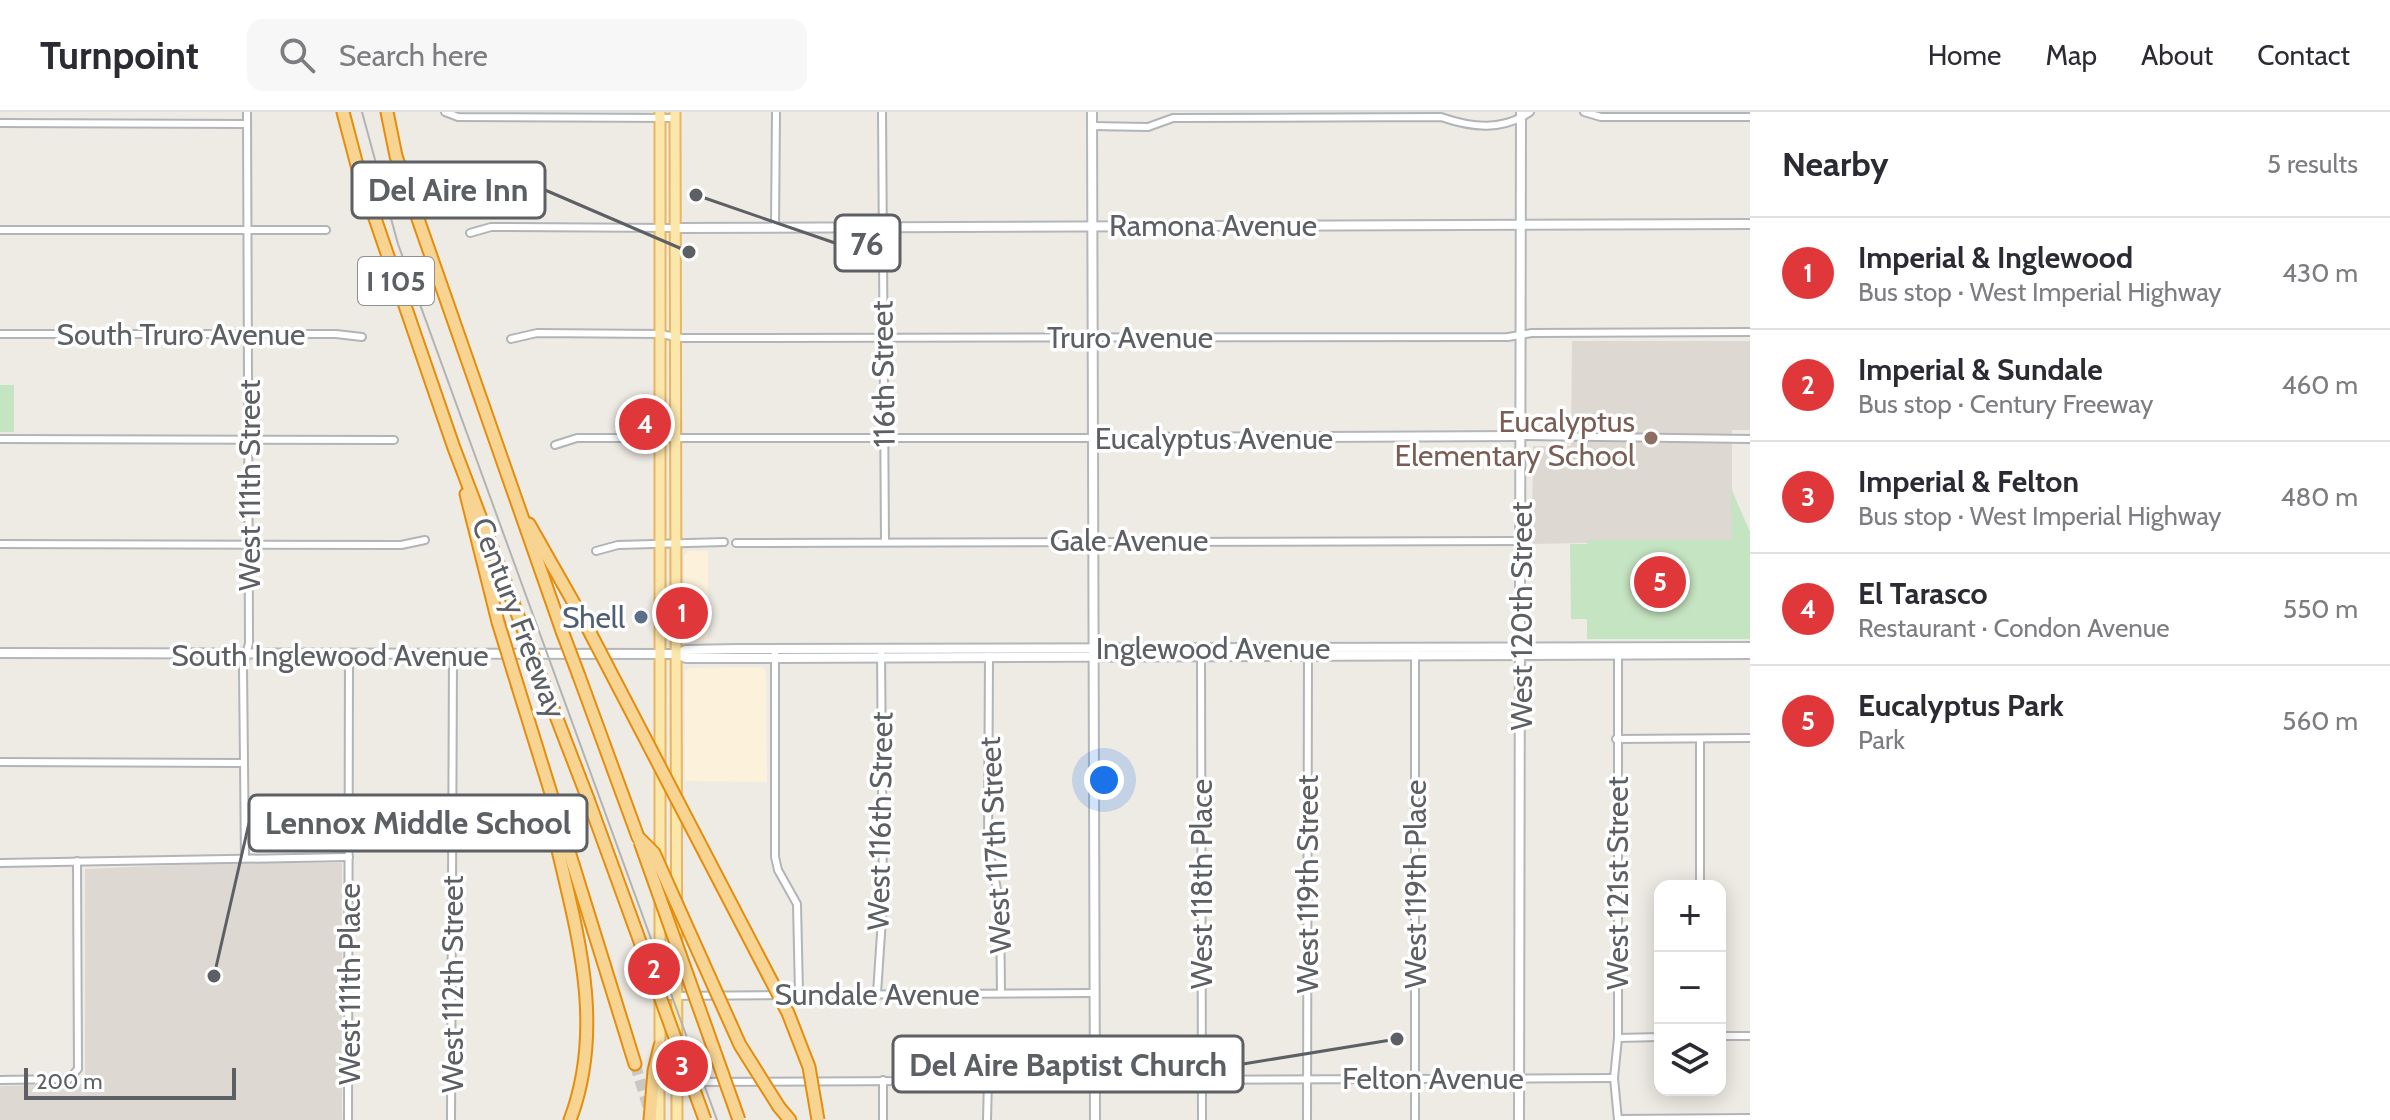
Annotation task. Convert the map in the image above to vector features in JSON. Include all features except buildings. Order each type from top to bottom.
[{"type":"highway","name":"Century Freeway","points":[[343,112],[358,169],[454,448],[588,799],[705,1120]]},
{"type":"highway","name":"Century Freeway","points":[[387,112],[396,156],[514,499],[739,1120]]},
{"type":"highway","points":[[454,448],[498,622],[635,1064]]},
{"type":"highway","points":[[514,499],[584,621],[788,1013],[809,1067],[818,1120]]},
{"type":"highway","points":[[536,745],[587,987],[589,1022],[586,1060],[570,1120]]},
{"type":"highway","points":[[638,837],[654,853],[750,1063],[790,1120]]},
{"type":"highway","points":[[650,1120],[654,1071],[660,1046]]},
{"type":"main road","points":[[659,1120],[660,114]]},
{"type":"main road","points":[[675,115],[677,1120]]},
{"type":"street","name":"West 111th Street","points":[[245,858],[243,763],[249,440],[247,112]]},
{"type":"street","points":[[445,112],[458,117],[675,115]]},
{"type":"street","points":[[775,226],[776,112]]},
{"type":"street","name":"116th Street","points":[[882,112],[885,541]]},
{"type":"street","points":[[1092,112],[1095,1120]]},
{"type":"street","points":[[1092,126],[1148,127],[1173,118],[1441,117],[1464,125],[1508,126],[1530,112]]},
{"type":"street","points":[[1584,112],[1601,117],[1750,117]]},
{"type":"street","name":"West 120th Street","points":[[1519,1120],[1521,115]]},
{"type":"street","points":[[0,123],[247,124]]},
{"type":"street","name":"Ramona Avenue","points":[[676,228],[1750,224]]},
{"type":"street","points":[[470,233],[491,227],[676,228]]},
{"type":"street","points":[[0,230],[326,230]]},
{"type":"street","name":"Truro Avenue","points":[[511,339],[537,333],[660,334],[675,337],[1093,337],[1750,332]]},
{"type":"street","name":"South Truro Avenue","points":[[0,334],[362,337]]},
{"type":"street","name":"Eucalyptus Avenue","points":[[555,445],[577,438],[1521,436],[1750,439]]},
{"type":"street","points":[[0,439],[394,440]]},
{"type":"street","points":[[0,544],[401,545],[425,540]]},
{"type":"street","name":"Gale Avenue","points":[[736,543],[1521,541]]},
{"type":"street","points":[[596,551],[618,545],[724,542]]},
{"type":"street","name":"Inglewood Avenue","points":[[661,655],[686,650],[775,654],[1201,653],[1750,647]]},
{"type":"street","name":"Inglewood Avenue","points":[[1618,650],[1750,654]]},
{"type":"street","name":"West 121st Street","points":[[1618,650],[1618,1038],[1614,1078],[1618,1120]]},
{"type":"street","name":"West 119th Street","points":[[1307,1120],[1308,652]]},
{"type":"street","name":"West 119th Place","points":[[1415,652],[1415,1120]]},
{"type":"street","name":"South Inglewood Avenue","points":[[0,653],[661,655]]},
{"type":"street","name":"West 116th Street","points":[[877,993],[877,948],[883,904],[881,653]]},
{"type":"street","name":"West 117th Street","points":[[989,653],[988,845],[1000,904],[1001,993]]},
{"type":"street","name":"West 118th Place","points":[[1201,653],[1202,1120]]},
{"type":"street","points":[[775,654],[775,857],[778,870],[797,904],[799,993]]},
{"type":"street","name":"West 111th Place","points":[[348,1120],[349,655]]},
{"type":"street","name":"West 112th Street","points":[[451,1120],[453,656]]},
{"type":"street","points":[[1616,739],[1750,738]]},
{"type":"street","points":[[1700,739],[1700,880]]},
{"type":"street","points":[[0,762],[243,763]]},
{"type":"street","points":[[0,863],[349,857]]},
{"type":"street","points":[[0,1080],[69,1079],[75,1076],[77,861]]},
{"type":"street","name":"Sundale Avenue","points":[[661,996],[1094,993]]},
{"type":"street","points":[[1726,1036],[1750,1036]]},
{"type":"street","points":[[1618,1038],[1654,1037]]},
{"type":"street","name":"Felton Avenue","points":[[677,1082],[1614,1078]]},
{"type":"street","points":[[883,1080],[883,1120]]},
{"type":"street","points":[[987,1120],[988,1080]]},
{"type":"street","points":[[1618,1120],[1750,1118]]},
{"type":"shaded area","name":"Eucalyptus Elementary School","points":[[1572,341],[1750,341],[1750,430],[1732,430],[1732,540],[1532,544],[1533,446],[1571,446]]},
{"type":"shaded area","points":[[688,551],[708,551],[708,641],[688,641],[685,637],[684,555]]},
{"type":"shaded area","points":[[763,667],[766,671],[767,782],[685,781],[685,672],[689,668]]},
{"type":"shaded area","points":[[224,863],[342,863],[342,1120],[0,1120],[0,1086],[85,1084],[85,869]]},
{"type":"green space","points":[[0,385],[14,385],[14,432],[0,432]]},
{"type":"green space","points":[[1731,488],[1750,532],[1750,639],[1587,639],[1587,619],[1571,619],[1570,544],[1587,544],[1588,540],[1732,540]]},
{"type":"tunnel","points":[[635,1064],[650,1113]]},
{"type":"tram line","points":[[362,112],[398,244],[717,1120]]},
{"type":"place","name":"76","points":[[696,195]]},
{"type":"place","name":"Del Aire Inn","points":[[689,252]]},
{"type":"place","name":"El Tarasco","points":[[645,424]]},
{"type":"place","name":"Eucalyptus Elementary School","points":[[1651,438]]},
{"type":"place","name":"Eucalyptus Park","points":[[1660,582]]},
{"type":"place","name":"Imperial & Inglewood","points":[[682,613]]},
{"type":"place","name":"Shell","points":[[641,617]]},
{"type":"place","name":"Imperial & Sundale","points":[[654,969]]},
{"type":"place","name":"Lennox Middle School","points":[[214,976]]},
{"type":"place","name":"Del Aire Baptist Church","points":[[1397,1039]]},
{"type":"place","name":"Imperial & Felton","points":[[682,1066]]}]
